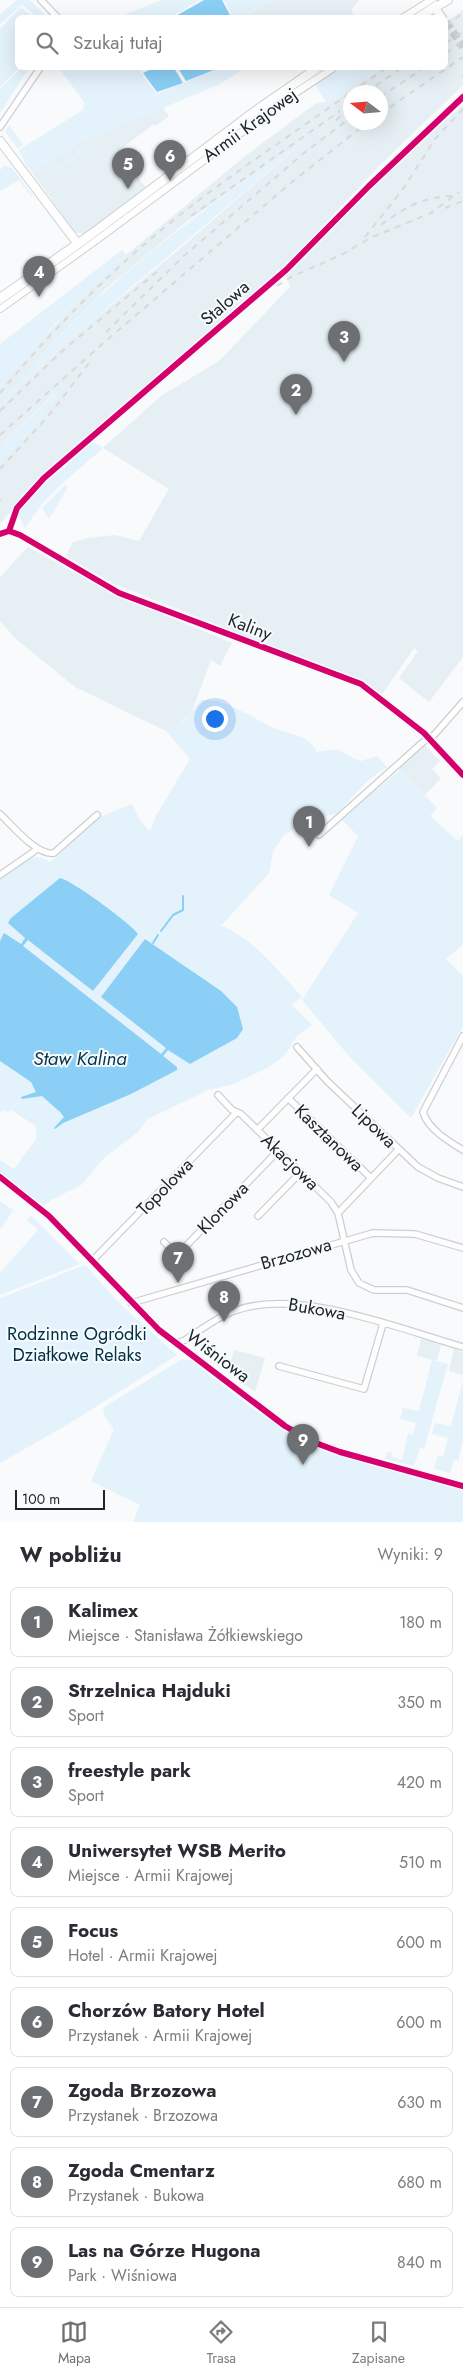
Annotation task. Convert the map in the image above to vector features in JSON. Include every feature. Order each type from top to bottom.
[{"type":"street","points":[[41,0],[55,15]]},
{"type":"street","points":[[410,15],[432,3],[448,0]]},
{"type":"street","points":[[420,15],[432,3]]},
{"type":"street","points":[[432,3],[440,15]]},
{"type":"street","points":[[0,127],[39,70]]},
{"type":"street","name":"Armii Krajowej","points":[[302,82],[315,70]]},
{"type":"street","name":"Armii Krajowej","points":[[0,308],[287,92],[302,82],[328,70]]},
{"type":"street","name":"Stalowa","points":[[9,531],[17,508],[44,478],[286,270],[369,186],[463,97]]},
{"type":"street","points":[[0,141],[80,246]]},
{"type":"street","name":"Armii Krajowej","points":[[0,298],[80,246]]},
{"type":"street","points":[[0,534],[9,531]]},
{"type":"street","name":"Kaliny","points":[[9,531],[20,535],[119,593],[361,684],[428,738],[463,775]]},
{"type":"street","points":[[319,835],[428,738],[434,735],[463,702]]},
{"type":"street","points":[[0,814],[32,843],[36,850],[49,854],[54,853],[97,816]]},
{"type":"street","points":[[0,875],[36,850]]},
{"type":"street","points":[[463,1036],[423,1112],[425,1120],[430,1125],[463,1150]]},
{"type":"street","name":"Lipowa","points":[[297,1048],[398,1150],[423,1170],[463,1187]]},
{"type":"street","points":[[257,1130],[317,1069]]},
{"type":"street","name":"Akacjowa","points":[[218,1095],[332,1202],[338,1213],[343,1241]]},
{"type":"street","name":"Kasztanowa","points":[[288,1098],[371,1178]]},
{"type":"street","name":"Topolowa","points":[[92,1261],[237,1112]]},
{"type":"street","points":[[338,1213],[398,1150]]},
{"type":"street","name":"Klonowa","points":[[164,1242],[172,1250],[184,1248],[278,1151]]},
{"type":"street","points":[[258,1216],[301,1172]]},
{"type":"street","name":"Wiśniowa","points":[[0,1178],[43,1210],[132,1302],[176,1343],[295,1432],[329,1448],[463,1486]]},
{"type":"street","name":"Brzozowa","points":[[132,1302],[373,1234],[403,1232],[433,1238],[463,1248]]},
{"type":"street","points":[[343,1241],[352,1270],[363,1286],[374,1290],[407,1290],[463,1308]]},
{"type":"street","name":"Bukowa","points":[[176,1343],[185,1340],[234,1311],[272,1303],[317,1307],[463,1347]]},
{"type":"street","points":[[279,1366],[364,1389],[383,1324]]},
{"type":"shaded area","points":[[272,0],[359,0],[351,10],[354,15],[247,15]]},
{"type":"shaded area","points":[[463,10],[463,85],[379,166],[290,261],[42,476],[0,524],[0,464],[31,429],[56,391],[0,447],[0,407],[62,346],[176,252],[302,143],[301,141],[185,223],[108,287],[56,339],[0,405],[0,388],[72,307],[126,255],[244,157],[315,104],[335,100],[343,94],[343,130],[388,130],[388,85],[357,85],[378,70],[448,70],[448,21]]},
{"type":"shaded area","points":[[463,105],[463,657],[429,702],[399,678],[418,651],[414,648],[381,696],[364,683],[112,583],[66,556],[73,542],[88,538],[115,535],[139,541],[169,489],[103,448],[161,396],[219,361],[290,287],[286,275],[399,161]]},
{"type":"shaded area","points":[[162,107],[169,116],[156,126],[154,124],[118,151],[147,189],[90,232],[82,234],[75,232],[32,172],[81,142]]},
{"type":"shaded area","points":[[28,547],[116,595],[232,643],[220,666],[211,660],[192,711],[180,724],[166,731],[75,687],[16,639],[0,621],[0,577]]},
{"type":"shaded area","points":[[424,744],[440,761],[432,769],[441,778],[425,795],[398,768]]},
{"type":"shaded area","points":[[421,1339],[441,1345],[437,1361],[417,1356]]},
{"type":"shaded area","points":[[454,1349],[463,1352],[463,1375],[449,1371]]},
{"type":"shaded area","points":[[234,1350],[265,1358],[255,1392],[228,1373]]},
{"type":"green space","points":[[17,0],[30,0],[45,15],[35,15],[22,4],[0,24],[0,14]]},
{"type":"green space","points":[[161,0],[200,0],[174,15],[124,15]]},
{"type":"green space","points":[[224,0],[272,0],[246,15],[232,15]]},
{"type":"green space","points":[[21,7],[30,15],[15,15],[15,70],[17,70],[0,87],[0,29]]},
{"type":"green space","points":[[19,70],[28,70],[0,113],[0,89]]},
{"type":"green space","points":[[60,70],[139,70],[157,94],[214,70],[242,70],[218,85],[81,142],[32,172],[26,165],[19,150],[83,110],[84,102]]},
{"type":"green space","points":[[338,70],[378,70],[357,85],[343,85],[343,94],[335,100],[326,102],[315,84]]},
{"type":"green space","points":[[9,125],[23,145],[18,148],[5,132]]},
{"type":"green space","points":[[301,141],[302,143],[62,346],[0,407],[8,393],[91,304],[158,246]]},
{"type":"green space","points":[[82,148],[85,152],[55,174],[52,169]]},
{"type":"green space","points":[[4,166],[12,168],[32,197],[19,180],[0,191],[0,170]]},
{"type":"green space","points":[[122,250],[126,255],[55,324],[0,388],[0,344]]},
{"type":"green space","points":[[57,391],[61,395],[0,464],[0,447]]},
{"type":"green space","points":[[93,442],[103,448],[50,495],[25,529],[19,516],[20,511],[44,484]]},
{"type":"green space","points":[[65,485],[68,487],[49,519],[42,508]]},
{"type":"green space","points":[[201,700],[220,702],[274,728],[304,738],[317,752],[337,749],[361,761],[377,756],[387,767],[368,780],[337,814],[312,818],[284,835],[273,852],[269,873],[221,926],[254,946],[275,967],[302,997],[291,1004],[312,1025],[297,1036],[284,1056],[269,1067],[234,1084],[208,1090],[148,1119],[138,1132],[104,1158],[81,1185],[51,1200],[44,1206],[0,1172],[0,1160],[14,1169],[36,1139],[36,1126],[11,1110],[8,1112],[4,1110],[2,1113],[0,1111],[0,877],[31,858],[44,858],[50,862],[100,817],[132,804],[141,822],[150,831],[156,816],[190,759],[166,731],[182,723]]},
{"type":"green space","points":[[400,770],[437,808],[430,816],[458,841],[463,835],[463,944],[446,959],[463,976],[463,1026],[411,1118],[348,1055],[302,1000],[358,913],[329,895],[358,836],[341,819]]},
{"type":"green space","points":[[0,1201],[13,1210],[0,1230]]},
{"type":"green space","points":[[31,1215],[80,1264],[0,1295],[0,1273],[38,1230],[27,1220]]},
{"type":"green space","name":"Rodzinne Ogródki Działkowe Relaks","points":[[85,1265],[121,1305],[177,1355],[67,1425],[0,1463],[0,1298]]},
{"type":"green space","points":[[182,1359],[192,1361],[258,1412],[312,1445],[331,1453],[463,1490],[463,1522],[133,1522],[140,1505],[91,1481],[114,1429],[105,1417],[103,1408]]},
{"type":"green space","points":[[432,1360],[448,1364],[424,1449],[420,1448],[414,1466],[385,1459],[387,1452],[391,1453],[392,1450],[392,1457],[402,1460],[408,1434],[413,1435],[416,1423],[400,1419],[403,1408],[419,1411]]},
{"type":"green space","points":[[463,1380],[463,1440],[458,1461],[454,1460],[450,1473],[434,1469],[438,1456],[443,1457],[448,1438],[432,1434],[435,1423],[451,1426]]},
{"type":"water","points":[[204,0],[222,0],[230,15],[178,15]]},
{"type":"water","points":[[149,70],[175,70],[183,83],[157,92],[143,73]]},
{"type":"water","points":[[179,70],[214,70],[186,81]]},
{"type":"water","name":"Staw Kalina","points":[[60,878],[101,903],[138,934],[93,991],[28,940],[23,946],[161,1054],[166,1048],[101,997],[145,939],[221,991],[237,1007],[243,1029],[237,1038],[190,1064],[168,1050],[163,1056],[177,1067],[177,1070],[131,1094],[63,1123],[55,1129],[64,1117],[60,1112],[42,1096],[22,1099],[21,1097],[36,1092],[31,1082],[0,1061],[0,941],[4,933],[21,944],[25,938],[8,923],[11,918]]},
{"type":"waterway","points":[[161,931],[173,915],[183,910],[183,896]]},
{"type":"waterway","points":[[153,943],[158,935]]},
{"type":"tunnel","points":[[448,25],[463,47]]},
{"type":"tram line","points":[[414,15],[437,0]]},
{"type":"tram line","points":[[0,305],[83,246],[288,93],[324,70]]},
{"type":"railway","points":[[448,24],[463,13]]},
{"type":"railway","points":[[448,42],[463,31]]},
{"type":"railway","points":[[448,52],[463,42]]},
{"type":"railway","points":[[448,67],[463,57]]},
{"type":"railway","points":[[362,85],[384,70]]},
{"type":"railway","points":[[376,85],[399,70]]},
{"type":"railway","points":[[388,92],[421,70]]},
{"type":"railway","points":[[388,109],[444,70]]},
{"type":"railway","points":[[0,393],[66,319],[139,249],[210,192],[343,98]]},
{"type":"railway","points":[[365,237],[403,189],[435,139],[463,109]]},
{"type":"railway","points":[[191,216],[340,111]]},
{"type":"railway","points":[[336,120],[343,114]]},
{"type":"railway","points":[[106,332],[185,255],[304,153],[343,123]]},
{"type":"railway","points":[[0,435],[100,346],[287,186],[358,130]]},
{"type":"railway","points":[[277,286],[291,277],[343,254],[370,238],[431,213],[459,192]]},
{"type":"railway","points":[[381,225],[398,213],[425,200],[455,196]]},
{"type":"railway","points":[[445,208],[463,201]]},
{"type":"railway","points":[[0,411],[61,352],[159,270]]},
{"type":"railway","points":[[0,469],[50,414],[89,363]]},
{"type":"cycle path","points":[[9,531],[17,508],[44,478],[286,270],[369,186],[463,97]]},
{"type":"cycle path","points":[[0,534],[9,531],[20,535],[119,593],[361,684],[424,733],[463,775]]},
{"type":"cycle path","points":[[0,1177],[49,1216],[159,1330],[285,1426],[313,1442],[340,1452],[463,1486]]},
{"type":"place","name":"Chorzów Batory Hotel","points":[[170,181]]},
{"type":"place","name":"Focus","points":[[128,189]]},
{"type":"place","name":"Uniwersytet WSB Merito","points":[[39,297]]},
{"type":"place","name":"freestyle park","points":[[344,362]]},
{"type":"place","name":"Strzelnica Hajduki","points":[[296,415]]},
{"type":"place","name":"Kalimex","points":[[309,847]]},
{"type":"place","name":"Zgoda Brzozowa","points":[[178,1283]]},
{"type":"place","name":"Zgoda Cmentarz","points":[[224,1322]]},
{"type":"place","name":"Las na Górze Hugona","points":[[303,1465]]}]
